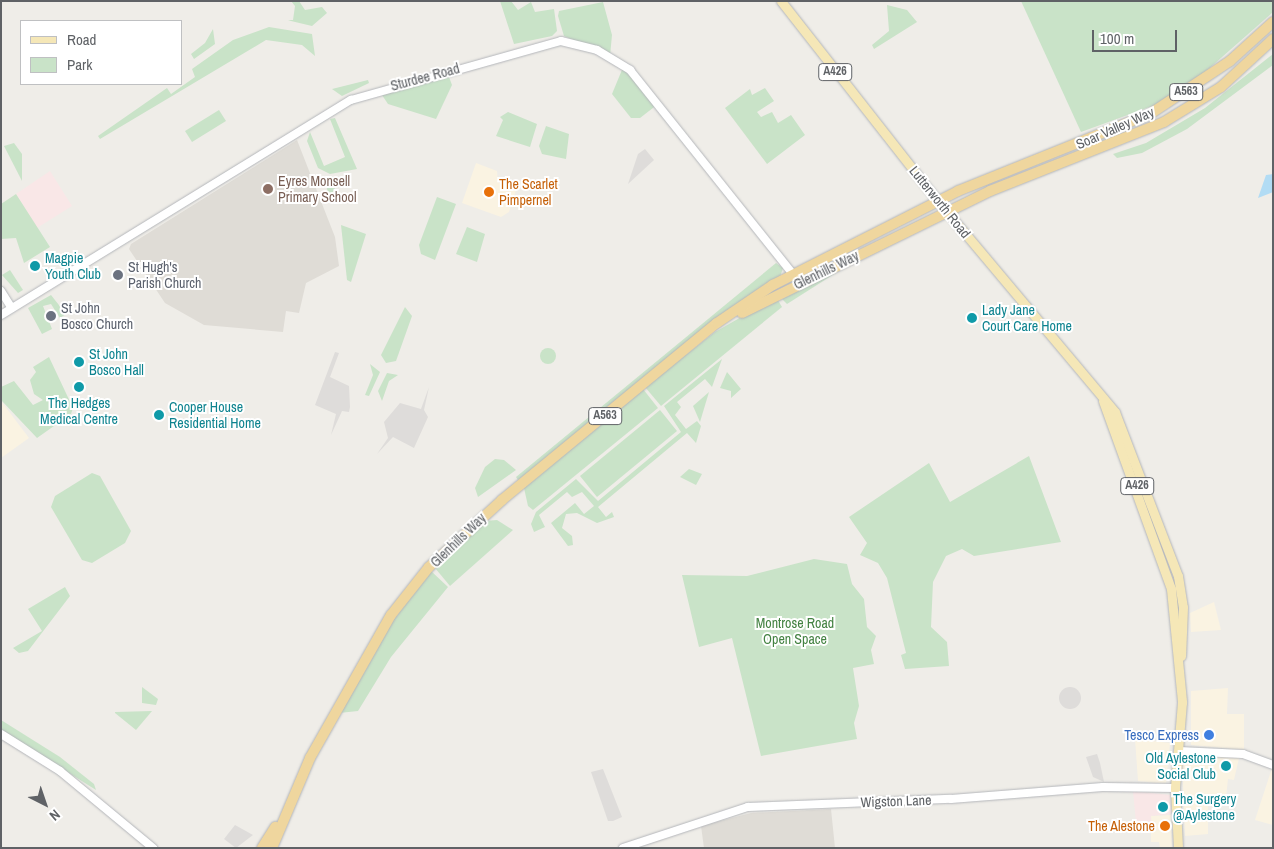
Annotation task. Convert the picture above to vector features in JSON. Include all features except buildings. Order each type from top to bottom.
[{"type":"highway","name":"Soar Valley Way","points":[[938,201],[1150,114],[1230,61],[1273,22]]},
{"type":"highway","name":"Soar Valley Way","points":[[947,212],[1171,118],[1221,87],[1273,39]]},
{"type":"highway","name":"Glenhills Way","points":[[262,848],[284,812],[366,655],[426,570],[487,512],[708,333],[793,274],[938,201]]},
{"type":"highway","name":"Glenhills Way","points":[[708,333],[799,283],[947,212]]},
{"type":"highway","name":"Glenhills Way","points":[[272,848],[284,812]]},
{"type":"main road","name":"Lutterworth Road","points":[[781,1],[938,201],[1103,401],[1111,414],[1175,566],[1181,656],[1179,751]]},
{"type":"main road","name":"A426","points":[[1178,848],[1176,788],[1179,751]]},
{"type":"street","name":"Sturdee Road","points":[[1,315],[11,307],[351,100],[561,41],[597,50],[630,70],[799,283]]},
{"type":"street","points":[[1,291],[11,307]]},
{"type":"street","points":[[1,734],[60,771],[153,848]]},
{"type":"street","points":[[1179,751],[1243,754],[1273,765]]},
{"type":"street","name":"Wigston Lane","points":[[623,848],[748,807],[951,799],[1103,787],[1176,788]]},
{"type":"shaded area","name":"Eyres Monsell Primary School","points":[[297,140],[335,237],[339,266],[306,283],[299,313],[286,311],[283,332],[204,325],[165,303],[129,249],[131,244]]},
{"type":"shaded area","points":[[645,149],[654,160],[628,184],[638,154]]},
{"type":"shaded area","points":[[476,163],[497,171],[498,182],[516,190],[509,212],[501,217],[462,203]]},
{"type":"shaded area","points":[[50,171],[72,206],[37,228],[16,194]]},
{"type":"shaded area","points":[[335,352],[339,353],[330,377],[349,386],[350,407],[349,412],[342,411],[331,435],[336,414],[315,405]]},
{"type":"shaded area","points":[[429,387],[424,410],[428,417],[414,448],[393,437],[377,454],[388,438],[384,422],[400,403],[421,409]]},
{"type":"shaded area","points":[[1,401],[29,438],[1,458]]},
{"type":"shaded area","points":[[1214,602],[1221,630],[1191,632],[1190,613]]},
{"type":"shaded area","points":[[1070,687],[1078,690],[1081,698],[1078,706],[1070,709],[1062,706],[1059,698],[1062,690]]},
{"type":"shaded area","points":[[1228,688],[1227,714],[1244,714],[1244,750],[1191,745],[1191,691]]},
{"type":"shaded area","points":[[1135,739],[1170,743],[1166,784],[1138,781]]},
{"type":"shaded area","points":[[1097,754],[1104,782],[1093,777],[1086,757]]},
{"type":"shaded area","points":[[1205,754],[1239,758],[1234,780],[1228,779],[1226,798],[1208,800],[1208,834],[1185,836],[1182,763],[1190,756]]},
{"type":"shaded area","points":[[603,769],[622,817],[613,821],[608,821],[591,772]]},
{"type":"shaded area","points":[[1273,769],[1273,825],[1255,820]]},
{"type":"shaded area","points":[[1133,791],[1170,795],[1171,814],[1151,816],[1152,832],[1137,833]]},
{"type":"shaded area","points":[[831,809],[835,848],[704,848],[701,826],[751,813]]},
{"type":"shaded area","points":[[1171,815],[1172,848],[1160,848],[1159,842],[1151,842],[1151,816]]},
{"type":"shaded area","points":[[235,825],[253,835],[236,848],[224,839]]},
{"type":"green space","points":[[291,1],[299,1],[305,10],[322,7],[327,13],[312,26],[288,20],[293,20],[295,6]]},
{"type":"green space","points":[[500,1],[511,1],[518,10],[531,2],[535,12],[554,9],[557,31],[552,36],[514,44]]},
{"type":"green space","points":[[1021,1],[1273,1],[1273,12],[1196,80],[1155,105],[1081,132]]},
{"type":"green space","points":[[603,2],[612,35],[610,56],[564,36],[558,16],[559,11]]},
{"type":"green space","points":[[887,5],[907,10],[917,22],[874,49],[872,45],[889,31]]},
{"type":"green space","points":[[269,27],[312,34],[315,56],[302,45],[266,40],[100,139],[98,136],[167,88],[171,94],[195,77],[192,69],[233,40]]},
{"type":"green space","points":[[213,29],[215,44],[194,59],[191,54],[205,43]]},
{"type":"green space","points":[[1273,54],[1273,65],[1187,129],[1142,153],[1117,158],[1113,154],[1146,143],[1205,108]]},
{"type":"green space","points":[[624,65],[658,104],[640,118],[631,118],[612,94]]},
{"type":"green space","points":[[449,77],[452,85],[436,119],[388,104],[382,95]]},
{"type":"green space","points":[[368,80],[369,83],[342,96],[332,89]]},
{"type":"green space","points":[[765,88],[774,101],[757,112],[761,117],[772,112],[778,123],[791,115],[805,135],[767,164],[725,108],[750,89],[752,95]]},
{"type":"green space","points":[[219,110],[226,121],[192,142],[185,131]]},
{"type":"green space","points":[[508,112],[537,124],[530,147],[496,136],[503,120],[500,117]]},
{"type":"green space","points":[[335,118],[357,169],[330,174],[318,168],[307,141],[310,132],[324,166],[345,157],[330,119]]},
{"type":"green space","points":[[546,126],[569,134],[566,159],[542,154],[539,146]]},
{"type":"green space","points":[[14,143],[22,154],[22,181],[4,146]]},
{"type":"green space","points":[[343,177],[335,188],[329,199],[326,184]]},
{"type":"green space","points":[[16,194],[50,247],[24,263],[16,238],[1,239],[1,204]]},
{"type":"green space","points":[[437,197],[456,204],[435,260],[421,254],[419,245]]},
{"type":"green space","points":[[341,225],[366,234],[351,282],[347,280]]},
{"type":"green space","points":[[467,227],[485,234],[477,262],[456,254]]},
{"type":"green space","points":[[776,263],[783,268],[780,277],[518,480],[516,477]]},
{"type":"green space","points":[[10,270],[23,290],[18,293],[2,275]]},
{"type":"green space","points":[[839,271],[787,304],[782,299]]},
{"type":"green space","points":[[51,295],[66,314],[60,318],[51,304],[43,306],[52,329],[42,334],[28,308]]},
{"type":"green space","points":[[776,297],[782,307],[661,406],[645,387],[715,332]]},
{"type":"green space","points":[[405,307],[412,316],[396,361],[386,363],[381,355]]},
{"type":"green space","points":[[548,348],[554,350],[556,356],[554,362],[548,364],[542,362],[540,356],[542,350]]},
{"type":"green space","points":[[49,357],[73,408],[71,414],[37,438],[2,401],[1,387],[14,381],[33,405],[43,400],[34,394],[30,380],[36,372],[33,367]]},
{"type":"green space","points":[[722,359],[712,387],[705,379],[677,402],[681,407],[675,415],[686,429],[697,421],[701,426],[696,443],[687,433],[598,507],[606,517],[612,512],[614,517],[597,523],[577,513],[566,514],[562,528],[572,536],[573,545],[568,546],[551,523],[575,503],[584,514],[594,506],[582,492],[572,497],[567,492],[539,515],[545,527],[534,532],[531,524],[536,512],[576,479],[598,501],[681,432],[664,406]]},
{"type":"green space","points":[[370,364],[380,372],[369,396],[365,395],[373,375]]},
{"type":"green space","points":[[727,372],[741,389],[731,398],[731,391],[720,388]]},
{"type":"green space","points":[[387,373],[398,375],[389,381],[382,401],[378,391]]},
{"type":"green space","points":[[643,389],[658,408],[533,510],[528,506],[524,488]]},
{"type":"green space","points":[[709,392],[700,422],[693,406]]},
{"type":"green space","points":[[660,410],[677,431],[597,497],[580,476]]},
{"type":"green space","points":[[1029,456],[1061,542],[974,556],[962,549],[946,556],[933,582],[931,627],[947,642],[949,666],[905,669],[901,655],[906,653],[887,578],[878,563],[860,555],[867,543],[849,517],[929,463],[950,502]]},
{"type":"green space","points":[[495,459],[504,460],[516,470],[478,497],[475,488],[485,467]]},
{"type":"green space","points":[[689,469],[702,474],[696,485],[680,477]]},
{"type":"green space","points":[[92,473],[100,476],[131,531],[125,543],[92,563],[82,560],[51,507],[55,496]]},
{"type":"green space","points":[[497,520],[513,530],[450,586],[435,568],[485,521]]},
{"type":"green space","name":"Montrose Road Open Space","points":[[814,559],[847,564],[852,584],[864,599],[867,627],[876,636],[871,650],[874,664],[853,668],[859,706],[854,723],[857,739],[761,756],[732,638],[699,647],[682,575],[747,576]]},
{"type":"green space","points":[[431,571],[448,587],[391,657],[358,711],[339,713],[385,631]]},
{"type":"green space","points":[[65,587],[70,596],[28,651],[19,653],[13,648],[42,631],[28,609]]},
{"type":"green space","points":[[142,687],[158,699],[156,705],[142,703]]},
{"type":"green space","points":[[152,711],[136,730],[115,713],[115,712]]},
{"type":"green space","points":[[1,720],[60,757],[94,784],[96,790],[1,730]]},
{"type":"water","points":[[1273,174],[1273,192],[1258,198],[1266,175]]},
{"type":"place","name":"Eyres Monsell Primary School","points":[[268,189]]},
{"type":"place","name":"The Scarlet Pimpernel","points":[[489,192]]},
{"type":"place","name":"Magpie Youth Club","points":[[35,266]]},
{"type":"place","name":"St Hugh's Parish Church","points":[[118,275]]},
{"type":"place","name":"St John Bosco Church","points":[[51,316]]},
{"type":"place","name":"Lady Jane Court Care Home","points":[[972,318]]},
{"type":"place","name":"St John Bosco Hall","points":[[79,362]]},
{"type":"place","name":"The Hedges Medical Centre","points":[[79,387]]},
{"type":"place","name":"Cooper House Residential Home","points":[[159,415]]},
{"type":"place","name":"Tesco Express","points":[[1209,735]]},
{"type":"place","name":"Old Aylestone Social Club","points":[[1226,766]]},
{"type":"place","name":"The Surgery @Aylestone","points":[[1163,807]]},
{"type":"place","name":"The Alestone","points":[[1165,826]]}]
